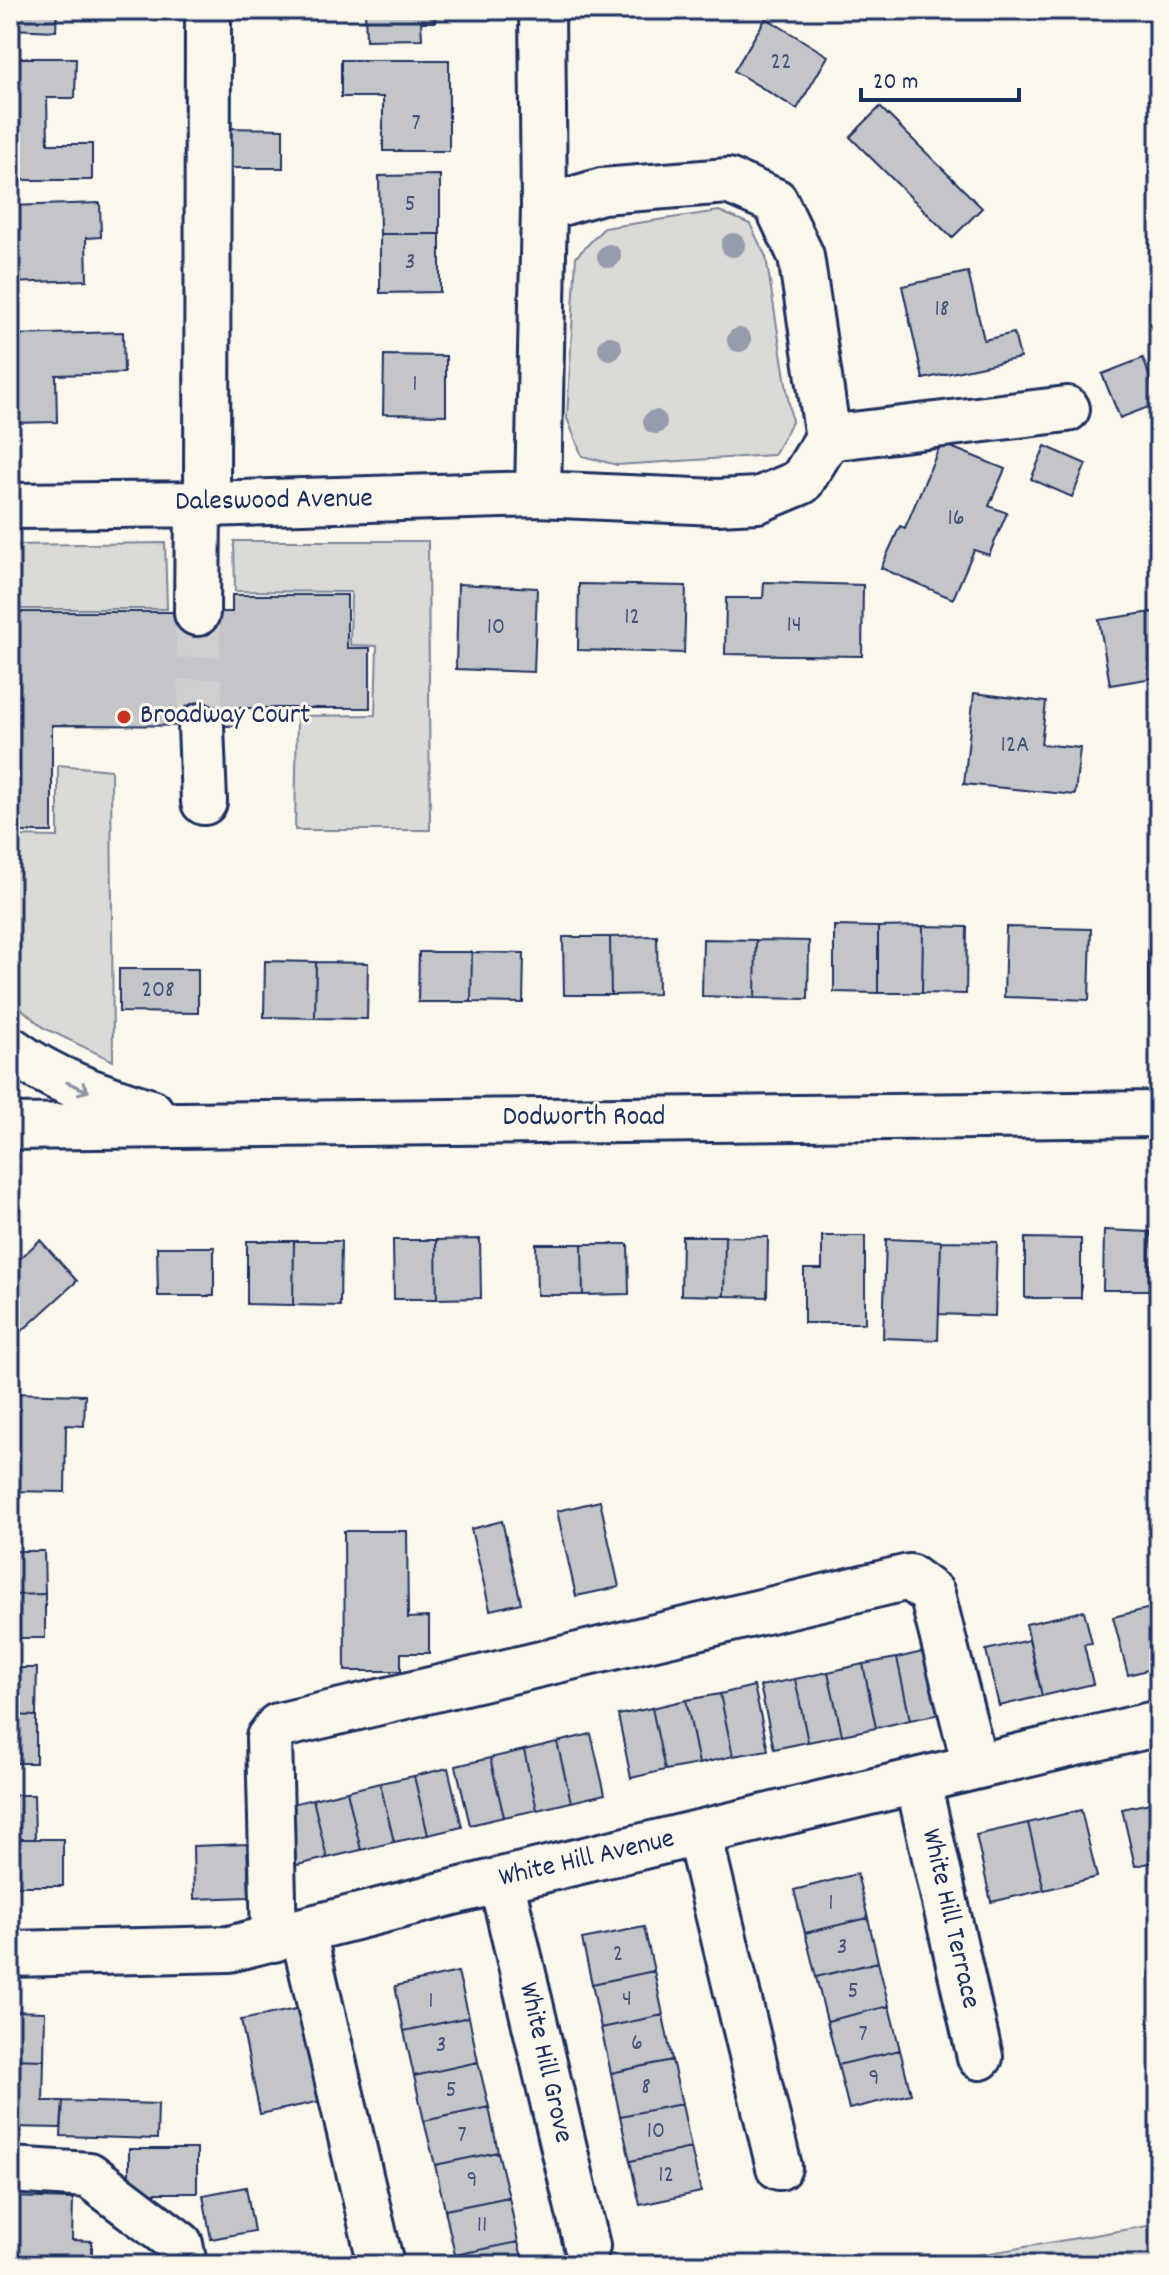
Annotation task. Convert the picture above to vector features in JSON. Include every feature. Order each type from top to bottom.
[{"type":"main road","points":[[197,613],[202,504],[208,10]]},
{"type":"main road","points":[[538,494],[544,208],[542,10]]},
{"type":"main road","points":[[544,208],[602,191],[728,181],[775,201],[801,256],[828,438],[1067,409]]},
{"type":"main road","name":"Daleswood Avenue","points":[[10,506],[538,494],[717,502],[758,500],[801,482],[828,438]]},
{"type":"main road","points":[[201,726],[204,802]]},
{"type":"main road","points":[[10,1049],[33,1066],[79,1089],[183,1123]]},
{"type":"main road","name":"Dodworth Road","points":[[10,1127],[1159,1114]]},
{"type":"main road","points":[[381,2265],[289,1936],[269,1738],[278,1726],[909,1577],[932,1594],[975,1766]]},
{"type":"main road","name":"White Hill Avenue","points":[[10,1954],[229,1949],[501,1880],[1159,1723]]},
{"type":"main road","name":"White Hill Terrace","points":[[918,1782],[980,2057]]},
{"type":"main road","points":[[699,1834],[779,2167]]},
{"type":"main road","name":"White Hill Grove","points":[[501,1880],[587,2246]]},
{"type":"main road","points":[[10,2170],[89,2175],[180,2244],[184,2265]]},
{"type":"shaded area","points":[[719,211],[750,224],[766,257],[792,422],[774,455],[617,465],[582,456],[567,418],[576,257],[604,228]]},
{"type":"shaded area","points":[[234,541],[428,541],[430,830],[295,830],[297,716],[375,715],[377,646],[350,645],[351,592],[235,591]]},
{"type":"shaded area","points":[[165,543],[167,609],[10,609],[10,545]]},
{"type":"shaded area","points":[[58,765],[111,770],[113,1061],[44,1028],[10,999],[10,836],[58,837]]},
{"type":"shaded area","points":[[1159,2224],[1159,2265],[920,2265]]},
{"type":"building","points":[[10,10],[57,10],[56,31],[10,29]]},
{"type":"building","points":[[365,10],[434,10],[435,22],[421,22],[422,39],[366,40]]},
{"type":"building","points":[[766,18],[828,56],[797,109],[734,71]]},
{"type":"building","points":[[10,58],[76,58],[75,98],[47,98],[48,144],[92,144],[92,180],[10,180]]},
{"type":"building","points":[[341,60],[449,60],[449,151],[383,151],[383,97],[341,97]]},
{"type":"building","points":[[880,107],[982,208],[952,238],[850,137]]},
{"type":"building","points":[[225,128],[283,129],[283,168],[225,168]]},
{"type":"building","points":[[440,175],[440,234],[380,234],[379,176]]},
{"type":"building","points":[[100,203],[101,237],[86,238],[87,280],[10,283],[10,206]]},
{"type":"building","points":[[380,234],[440,234],[440,292],[380,293]]},
{"type":"building","points":[[968,272],[984,340],[1014,333],[1020,358],[923,379],[902,286]]},
{"type":"building","points":[[123,332],[124,373],[56,375],[57,422],[10,423],[10,335]]},
{"type":"building","points":[[384,355],[446,356],[446,415],[383,414]]},
{"type":"building","points":[[1143,358],[1159,403],[1120,418],[1102,374]]},
{"type":"building","points":[[941,443],[1005,469],[989,506],[1007,513],[989,555],[974,550],[953,599],[881,568],[900,526],[905,528]]},
{"type":"building","points":[[1045,446],[1086,464],[1072,497],[1031,479]]},
{"type":"building","points":[[764,582],[863,585],[862,656],[725,654],[726,598],[763,598]]},
{"type":"building","points":[[458,584],[537,588],[534,672],[456,669]]},
{"type":"building","points":[[579,584],[686,586],[684,653],[578,650]]},
{"type":"building","name":"Broadway Court","points":[[232,595],[347,595],[347,648],[370,648],[370,708],[238,708],[238,726],[52,725],[52,832],[10,832],[10,612],[232,612]]},
{"type":"building","points":[[1159,611],[1159,677],[1110,685],[1099,620]]},
{"type":"building","points":[[974,693],[1046,702],[1041,744],[1080,748],[1075,795],[964,784]]},
{"type":"building","points":[[834,926],[878,927],[878,993],[834,992]]},
{"type":"building","points":[[923,926],[967,927],[966,994],[922,993]]},
{"type":"building","points":[[923,926],[922,993],[878,993],[878,927]]},
{"type":"building","points":[[1006,927],[1091,929],[1089,1000],[1004,997]]},
{"type":"building","points":[[1148,932],[1159,933],[1159,997],[1148,997]]},
{"type":"building","points":[[657,936],[658,994],[611,995],[610,937]]},
{"type":"building","points":[[563,937],[610,937],[611,995],[564,995]]},
{"type":"building","points":[[703,939],[756,940],[755,998],[702,996]]},
{"type":"building","points":[[756,940],[809,941],[808,999],[755,998]]},
{"type":"building","points":[[419,952],[472,952],[471,1002],[418,1002]]},
{"type":"building","points":[[472,952],[524,953],[523,1003],[471,1002]]},
{"type":"building","points":[[265,961],[316,962],[315,1018],[264,1017]]},
{"type":"building","points":[[316,962],[368,963],[367,1019],[315,1018]]},
{"type":"building","points":[[119,969],[198,969],[198,1013],[119,1012]]},
{"type":"building","points":[[1104,1230],[1150,1232],[1149,1290],[1103,1290]]},
{"type":"building","points":[[1150,1232],[1159,1232],[1159,1291],[1149,1290]]},
{"type":"building","points":[[682,1236],[725,1236],[724,1296],[681,1295]]},
{"type":"building","points":[[725,1236],[768,1237],[767,1297],[724,1296]]},
{"type":"building","points":[[822,1236],[865,1236],[865,1323],[804,1323],[804,1269],[822,1269]]},
{"type":"building","points":[[1025,1238],[1081,1239],[1081,1298],[1025,1298]]},
{"type":"building","points":[[480,1239],[481,1298],[437,1299],[436,1240]]},
{"type":"building","points":[[886,1239],[941,1241],[938,1340],[883,1338]]},
{"type":"building","points":[[40,1240],[77,1281],[11,1341],[10,1268]]},
{"type":"building","points":[[393,1240],[436,1240],[437,1299],[394,1299]]},
{"type":"building","points":[[247,1241],[294,1241],[293,1305],[247,1304]]},
{"type":"building","points":[[294,1241],[341,1241],[340,1306],[293,1305]]},
{"type":"building","points":[[941,1241],[997,1242],[995,1316],[939,1314]]},
{"type":"building","points":[[536,1244],[582,1244],[583,1295],[537,1295]]},
{"type":"building","points":[[582,1244],[628,1244],[629,1294],[583,1295]]},
{"type":"building","points":[[157,1247],[214,1247],[214,1296],[158,1296]]},
{"type":"building","points":[[10,1393],[85,1395],[84,1426],[66,1425],[65,1492],[10,1491]]},
{"type":"building","points":[[600,1501],[619,1587],[576,1596],[557,1511]]},
{"type":"building","points":[[502,1521],[521,1603],[490,1610],[471,1529]]},
{"type":"building","points":[[344,1531],[407,1531],[408,1618],[429,1617],[429,1653],[401,1653],[401,1671],[345,1671]]},
{"type":"building","points":[[10,1551],[44,1551],[45,1594],[10,1595]]},
{"type":"building","points":[[45,1594],[45,1638],[10,1638],[10,1595]]},
{"type":"building","points":[[1159,1606],[1159,1667],[1128,1675],[1113,1617]]},
{"type":"building","points":[[1084,1611],[1092,1643],[1084,1644],[1093,1684],[1042,1696],[1026,1624]]},
{"type":"building","points":[[1029,1640],[1042,1696],[999,1706],[986,1650]]},
{"type":"building","points":[[931,1650],[945,1713],[910,1720],[897,1658]]},
{"type":"building","points":[[897,1658],[910,1720],[876,1728],[863,1664]]},
{"type":"building","points":[[863,1664],[876,1728],[842,1735],[828,1672]]},
{"type":"building","points":[[10,1668],[37,1668],[36,1716],[10,1715]]},
{"type":"building","points":[[828,1672],[842,1735],[808,1742],[795,1679]]},
{"type":"building","points":[[795,1679],[808,1742],[774,1749],[760,1686]]},
{"type":"building","points":[[754,1686],[768,1750],[733,1756],[720,1694]]},
{"type":"building","points":[[720,1694],[733,1756],[699,1764],[686,1700]]},
{"type":"building","points":[[686,1700],[699,1764],[665,1770],[652,1708]]},
{"type":"building","points":[[652,1708],[665,1770],[631,1778],[618,1715]]},
{"type":"building","points":[[10,1715],[36,1716],[36,1763],[10,1763]]},
{"type":"building","points":[[591,1734],[605,1794],[571,1802],[557,1742]]},
{"type":"building","points":[[557,1742],[571,1802],[537,1810],[524,1750]]},
{"type":"building","points":[[524,1750],[537,1810],[504,1817],[490,1758]]},
{"type":"building","points":[[490,1758],[504,1817],[470,1825],[456,1766]]},
{"type":"building","points":[[448,1768],[462,1827],[428,1835],[414,1776]]},
{"type":"building","points":[[414,1776],[428,1835],[394,1842],[380,1783]]},
{"type":"building","points":[[380,1783],[394,1842],[361,1850],[347,1791]]},
{"type":"building","points":[[347,1791],[361,1850],[327,1858],[313,1799]]},
{"type":"building","points":[[10,1795],[34,1795],[35,1839],[10,1839]]},
{"type":"building","points":[[313,1799],[327,1858],[293,1866],[279,1807]]},
{"type":"building","points":[[1159,1801],[1159,1861],[1135,1866],[1122,1809]]},
{"type":"building","points":[[1081,1810],[1097,1877],[1044,1890],[1028,1823]]},
{"type":"building","points":[[1028,1823],[1044,1890],[991,1902],[976,1835]]},
{"type":"building","points":[[10,1839],[63,1839],[63,1886],[10,1886]]},
{"type":"building","points":[[247,1844],[249,1897],[194,1899],[193,1846]]},
{"type":"building","points":[[857,1874],[868,1918],[805,1933],[794,1890]]},
{"type":"building","points":[[868,1918],[878,1962],[816,1977],[805,1933]]},
{"type":"building","points":[[644,1927],[654,1971],[592,1984],[582,1939]]},
{"type":"building","points":[[878,1962],[889,2006],[827,2021],[816,1977]]},
{"type":"building","points":[[654,1971],[663,2015],[601,2028],[592,1984]]},
{"type":"building","points":[[458,1972],[469,2017],[404,2031],[395,1986]]},
{"type":"building","points":[[889,2006],[900,2050],[838,2065],[827,2021]]},
{"type":"building","points":[[306,2007],[326,2100],[260,2114],[241,2020]]},
{"type":"building","points":[[10,2011],[45,2012],[44,2060],[10,2059]]},
{"type":"building","points":[[663,2015],[672,2060],[611,2073],[601,2028]]},
{"type":"building","points":[[469,2017],[478,2062],[414,2076],[404,2031]]},
{"type":"building","points":[[900,2050],[911,2094],[849,2109],[838,2065]]},
{"type":"building","points":[[10,2059],[44,2060],[43,2101],[63,2101],[61,2128],[10,2127]]},
{"type":"building","points":[[672,2060],[682,2104],[620,2116],[611,2073]]},
{"type":"building","points":[[478,2062],[489,2107],[424,2121],[414,2076]]},
{"type":"building","points":[[63,2101],[158,2104],[157,2139],[61,2136]]},
{"type":"building","points":[[682,2104],[691,2148],[630,2161],[620,2116]]},
{"type":"building","points":[[489,2107],[498,2152],[435,2165],[424,2121]]},
{"type":"building","points":[[691,2148],[701,2192],[640,2205],[630,2161]]},
{"type":"building","points":[[129,2149],[197,2149],[197,2193],[129,2193]]},
{"type":"building","points":[[498,2152],[509,2197],[445,2210],[435,2165]]},
{"type":"building","points":[[246,2187],[254,2231],[211,2239],[203,2195]]},
{"type":"building","points":[[10,2197],[73,2199],[72,2240],[92,2241],[92,2265],[10,2265]]},
{"type":"building","points":[[509,2197],[518,2242],[455,2255],[445,2210]]},
{"type":"building","points":[[518,2242],[524,2265],[457,2265],[455,2255]]},
{"type":"tunnel","points":[[197,613],[201,726]]},
{"type":"place","name":"Broadway Court","points":[[124,717]]}]
